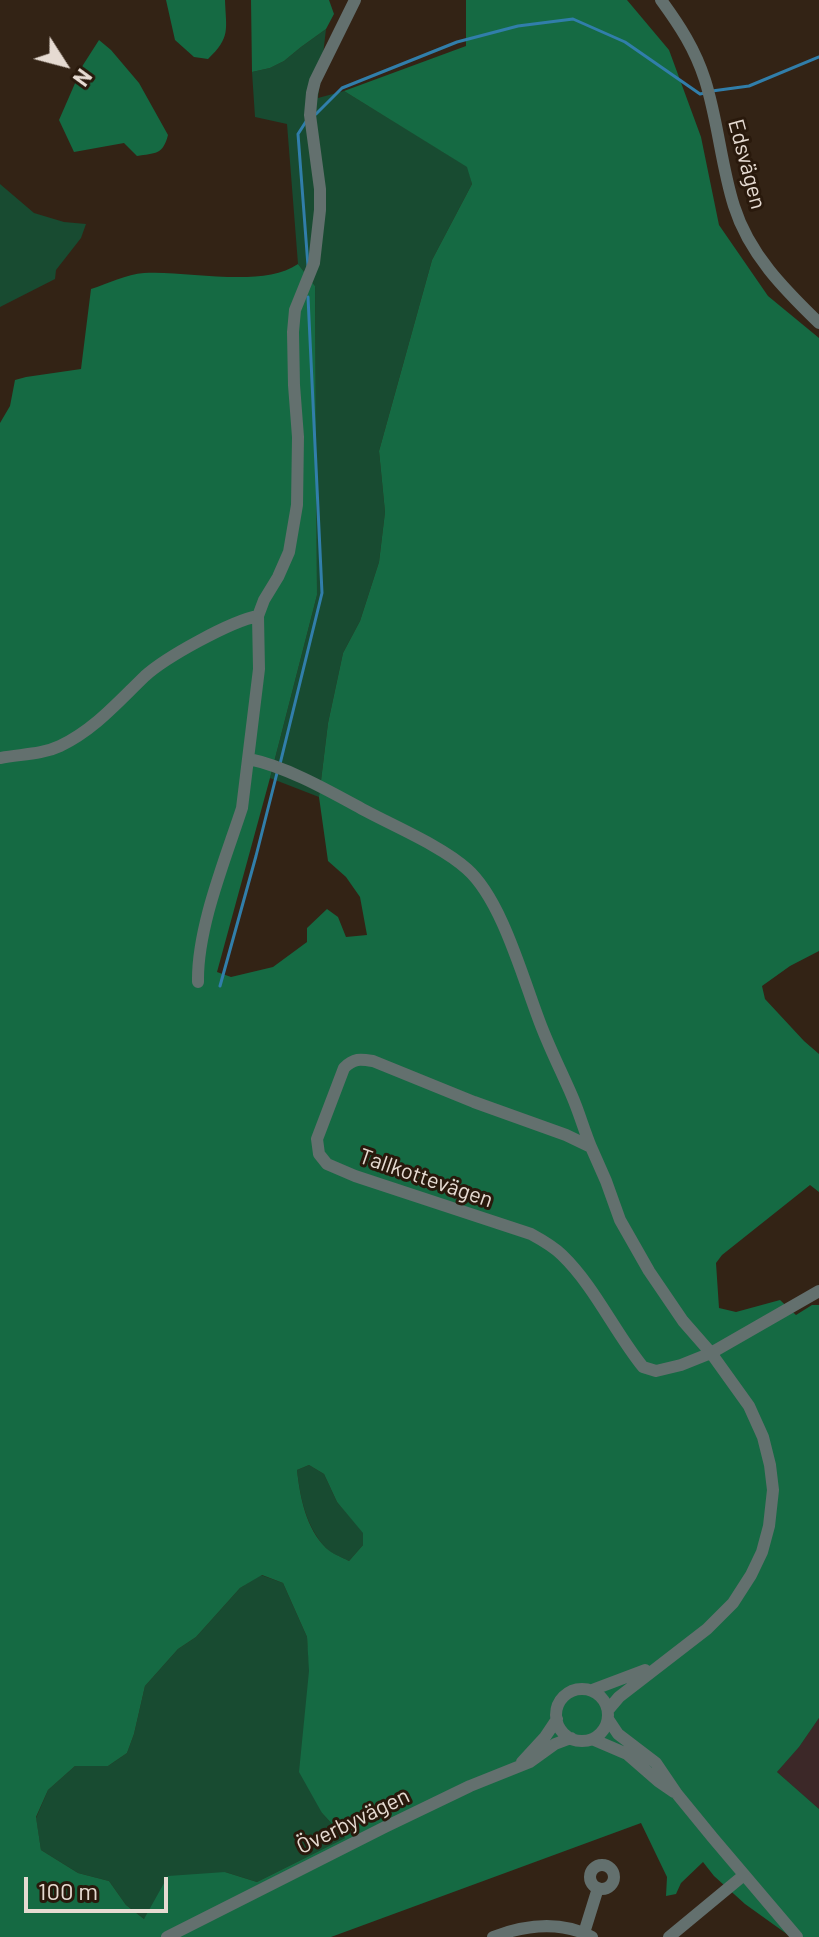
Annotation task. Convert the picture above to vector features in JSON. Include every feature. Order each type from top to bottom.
[{"type":"street","points":[[198,982],[204,930],[242,808],[259,669],[258,616],[289,552],[297,505],[294,321],[295,310],[314,263],[320,210],[310,115],[312,93],[355,0]]},
{"type":"street","name":"Edsvägen","points":[[661,0],[686,34],[705,80],[734,206],[758,257],[783,289],[819,323]]},
{"type":"street","points":[[0,758],[36,754],[59,746],[110,713],[159,665],[212,635],[258,616]]},
{"type":"street","points":[[249,759],[291,773],[343,798],[452,857],[469,870],[486,891],[511,943],[542,1028],[573,1099],[587,1145],[606,1181],[620,1220],[683,1321],[711,1353],[749,1406],[763,1437],[773,1490],[769,1526],[751,1575],[733,1603],[707,1629],[619,1697],[604,1729],[592,1739]]},
{"type":"street","name":"Tallkottevägen","points":[[587,1145],[373,1061],[359,1059],[351,1061],[344,1068],[317,1139],[319,1154],[327,1164],[531,1234],[547,1243],[584,1280],[643,1367],[656,1371],[711,1353]]},
{"type":"street","points":[[711,1353],[819,1291]]},
{"type":"street","points":[[659,1664],[592,1690],[580,1689],[568,1693],[558,1707],[557,1719],[562,1730],[571,1738],[592,1739],[627,1754],[677,1794]]},
{"type":"street","points":[[592,1690],[601,1696],[618,1734],[656,1763],[677,1794],[797,1937]]},
{"type":"street","name":"Överbyvägen","points":[[517,1767],[532,1753],[557,1719]]},
{"type":"street","name":"Överbyvägen","points":[[167,1937],[470,1786],[530,1762],[555,1744],[571,1738]]},
{"type":"street","points":[[669,1937],[744,1875]]},
{"type":"street","points":[[493,1937],[531,1926],[551,1926],[588,1935],[598,1888]]},
{"type":"shaded area","points":[[819,1718],[819,1809],[777,1772]]},
{"type":"green space","points":[[166,0],[225,0],[224,39],[208,59],[194,57],[175,40]]},
{"type":"green space","points":[[251,0],[329,0],[334,14],[326,29],[284,61],[252,72]]},
{"type":"green space","points":[[466,0],[627,0],[669,50],[701,137],[719,225],[768,296],[819,338],[819,951],[762,986],[765,999],[819,1054],[819,1192],[810,1185],[716,1263],[719,1308],[736,1312],[780,1300],[796,1315],[812,1305],[819,1305],[819,1718],[777,1772],[819,1809],[819,1937],[791,1937],[745,1904],[703,1862],[681,1883],[676,1894],[666,1896],[667,1877],[641,1823],[331,1937],[0,1937],[0,423],[10,406],[15,380],[81,369],[91,289],[137,274],[264,276],[298,264],[315,286],[317,595],[217,972],[231,977],[273,967],[307,942],[307,928],[327,909],[338,917],[346,937],[367,935],[360,897],[346,877],[328,861],[319,797],[328,723],[343,653],[360,621],[379,562],[385,512],[379,451],[432,260],[472,184],[467,167],[344,91],[466,46]],"holes":[[[309,1465],[324,1474],[337,1502],[363,1533],[363,1545],[349,1561],[326,1548],[309,1522],[297,1470]],[[262,1575],[283,1583],[307,1637],[309,1671],[299,1772],[322,1813],[345,1838],[257,1882],[225,1872],[168,1876],[144,1919],[126,1905],[109,1881],[78,1873],[41,1850],[36,1817],[48,1790],[75,1766],[108,1766],[127,1753],[145,1686],[178,1649],[196,1637],[240,1588]]]},
{"type":"green space","points":[[326,29],[318,98],[344,91],[468,167],[472,184],[432,260],[379,451],[385,512],[379,562],[360,621],[343,653],[328,723],[319,797],[270,778],[317,595],[315,286],[298,264],[287,124],[255,117],[252,72],[284,61]]},
{"type":"green space","points":[[99,40],[139,83],[168,135],[164,146],[157,152],[137,156],[124,143],[74,152],[59,120],[83,65]]},
{"type":"green space","points":[[0,184],[34,213],[64,222],[86,224],[81,238],[56,270],[55,279],[0,307]]},
{"type":"green space","points":[[309,1465],[324,1474],[337,1502],[364,1533],[363,1545],[349,1561],[328,1550],[309,1521],[297,1470]]},
{"type":"green space","points":[[261,1575],[283,1583],[307,1637],[322,1813],[345,1838],[257,1882],[225,1872],[144,1919],[126,1905],[109,1881],[78,1873],[41,1850],[36,1818],[48,1790],[75,1766],[108,1766],[127,1753],[145,1686],[178,1649],[196,1637],[240,1588]]},
{"type":"waterway","points":[[316,114],[342,88],[457,42],[518,26],[573,19],[625,42],[700,94],[705,93]]},
{"type":"waterway","points":[[712,91],[749,86],[819,57]]},
{"type":"waterway","points":[[307,120],[298,134],[308,266]]},
{"type":"waterway","points":[[280,764],[322,593],[308,297]]},
{"type":"waterway","points":[[220,986],[277,773]]}]
